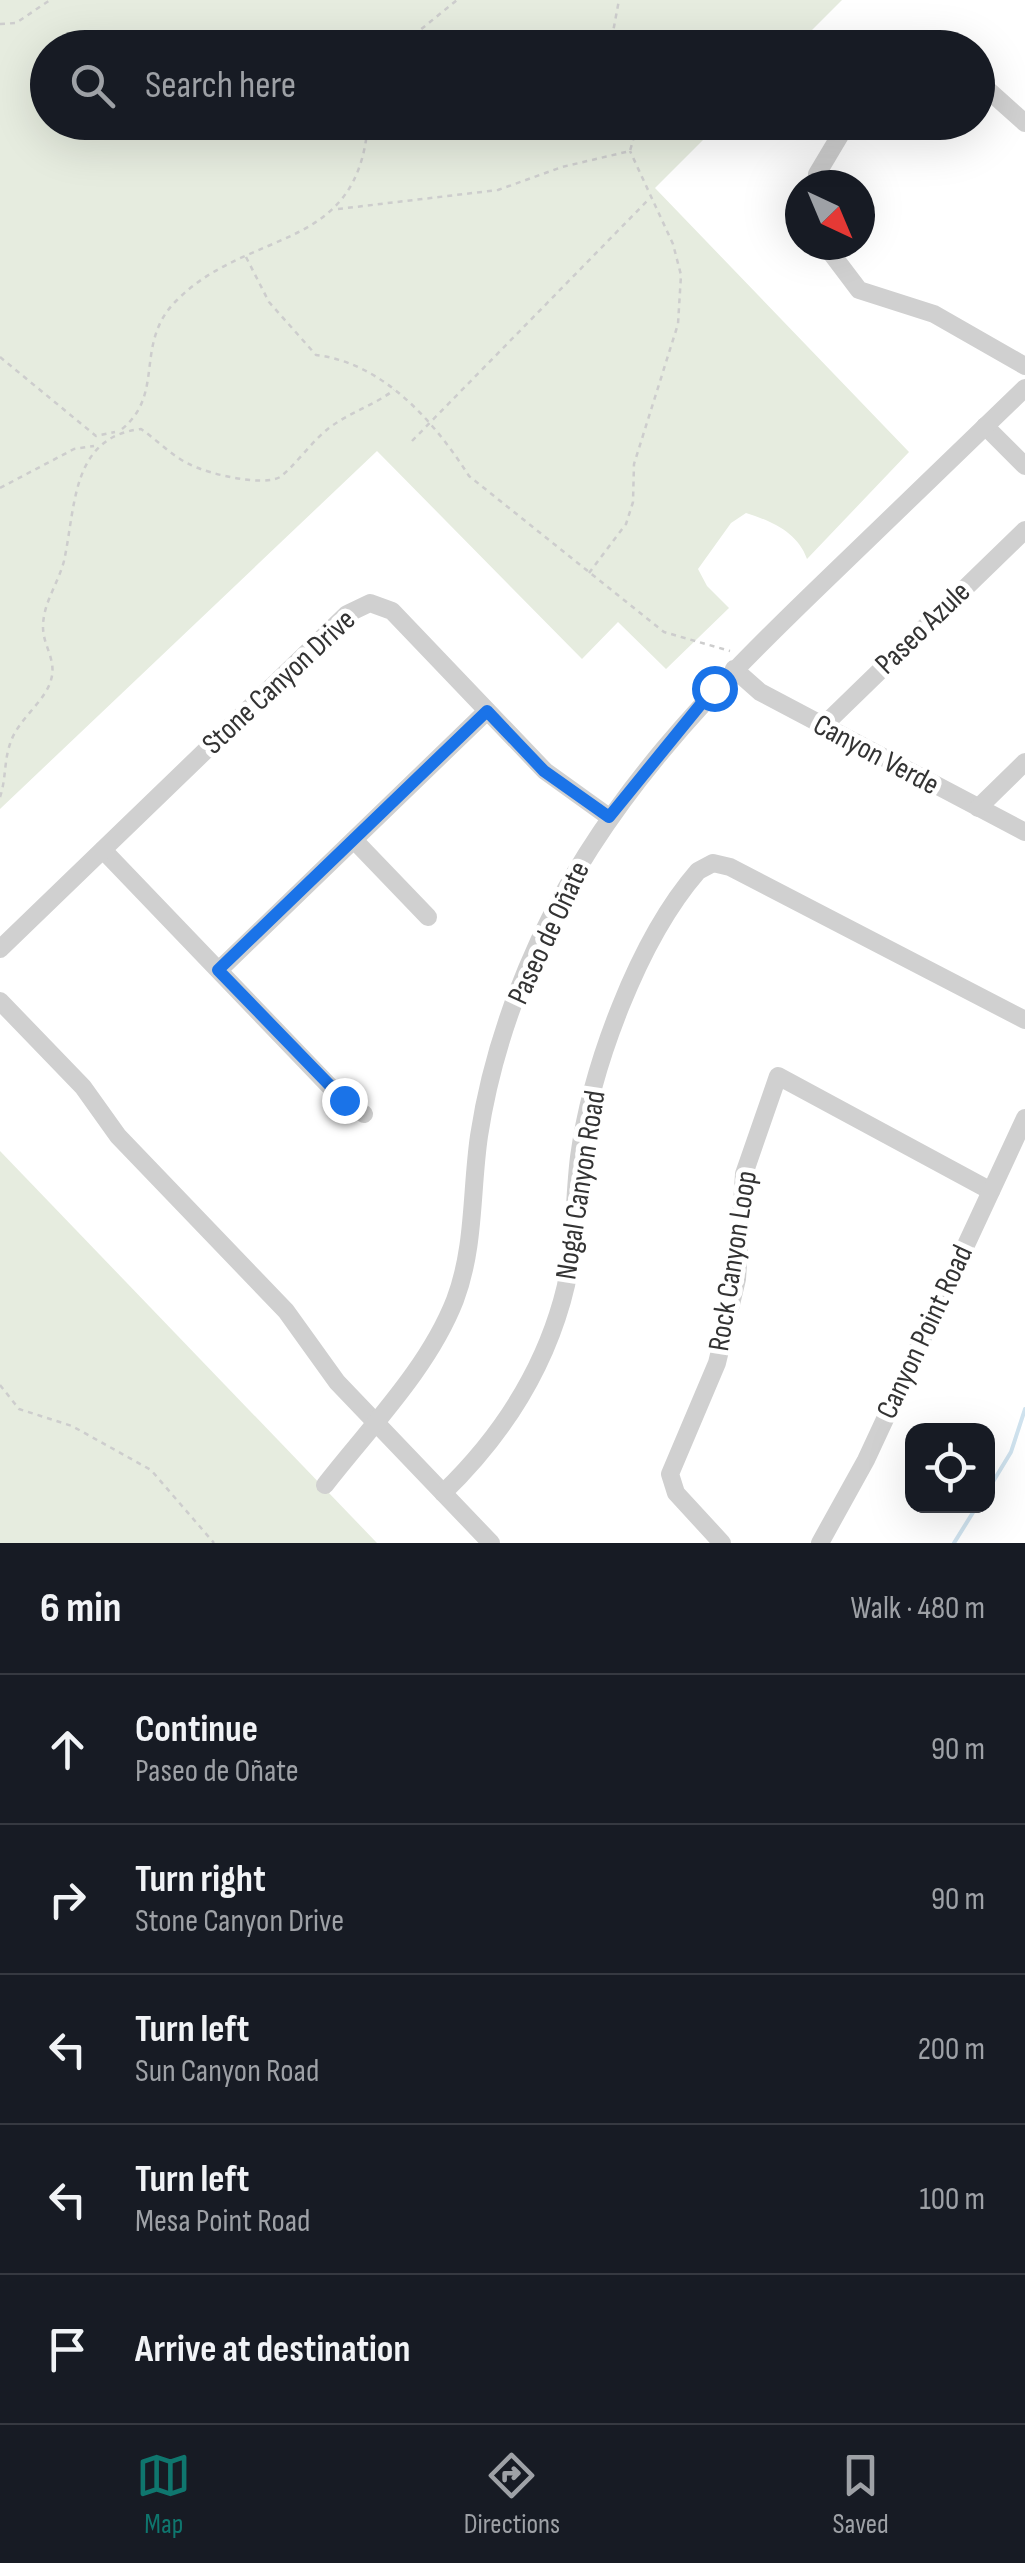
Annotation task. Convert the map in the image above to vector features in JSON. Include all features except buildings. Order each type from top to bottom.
[{"type":"street","points":[[995,96],[1025,123]]},
{"type":"street","points":[[819,170],[837,140]]},
{"type":"street","points":[[837,260],[860,290],[934,314],[1025,366]]},
{"type":"street","name":"Paseo de Oñate","points":[[325,1485],[424,1358],[454,1300],[469,1249],[482,1118],[504,1035],[548,924],[609,817],[665,743],[739,663],[1025,388]]},
{"type":"street","points":[[986,426],[1025,466]]},
{"type":"street","name":"Paseo Azule","points":[[822,726],[1025,530]]},
{"type":"street","name":"Stone Canyon Drive","points":[[0,949],[347,614],[362,605],[378,603],[392,612],[544,771],[609,817]]},
{"type":"street","name":"Canyon Verde","points":[[739,663],[760,692],[1025,832]]},
{"type":"street","points":[[218,970],[487,711]]},
{"type":"street","points":[[978,808],[1025,762]]},
{"type":"street","points":[[354,840],[428,917]]},
{"type":"street","points":[[103,850],[338,1095],[364,1114]]},
{"type":"street","name":"Nogal Canyon Road","points":[[443,1493],[506,1420],[545,1350],[568,1275],[579,1158],[599,1074],[638,972],[698,871],[714,863],[730,867],[1025,1020]]},
{"type":"street","points":[[0,1000],[82,1087],[118,1136],[286,1311],[331,1375],[491,1543]]},
{"type":"street","name":"Rock Canyon Loop","points":[[722,1543],[676,1493],[670,1474],[717,1363],[737,1279],[744,1174],[778,1076],[991,1191]]},
{"type":"street","name":"Canyon Point Road","points":[[820,1543],[866,1460],[1025,1118]]},
{"type":"path","points":[[0,24],[16,22],[50,0]]},
{"type":"path","points":[[420,30],[457,0]]},
{"type":"path","points":[[613,30],[619,0]]},
{"type":"path","points":[[337,210],[359,175],[365,140]]},
{"type":"path","points":[[588,574],[626,524],[633,502],[634,464],[678,324],[681,275],[673,244],[630,151],[634,140]]},
{"type":"path","points":[[0,488],[74,449],[95,446],[137,417],[147,390],[148,349],[162,317],[209,272],[337,210],[498,190],[562,167],[630,151]]},
{"type":"path","points":[[412,441],[427,421],[650,198]]},
{"type":"path","points":[[246,257],[269,302],[316,355],[347,359],[367,368],[449,444],[469,476],[588,574],[664,632],[739,663]]},
{"type":"path","points":[[0,357],[96,436],[141,429],[191,466],[258,483],[281,476],[302,449],[326,430],[348,414],[372,407],[394,390]]},
{"type":"path","points":[[0,797],[10,744],[51,682],[53,661],[42,630],[46,606],[63,565],[75,497],[95,446]]},
{"type":"path","points":[[0,1385],[18,1408],[72,1426],[151,1470],[214,1543]]},
{"type":"shaded area","points":[[0,0],[842,0],[812,30],[30,30],[30,140],[703,140],[655,188],[909,452],[807,559],[791,535],[774,524],[746,513],[731,523],[698,569],[707,586],[729,608],[666,669],[618,622],[582,659],[377,451],[0,809]]},
{"type":"shaded area","points":[[0,1151],[377,1543],[0,1543]]},
{"type":"waterway","points":[[995,1478],[1011,1452],[1025,1409]]},
{"type":"waterway","points":[[954,1543],[973,1513]]},
{"type":"route","points":[[344,1100],[218,970],[487,711],[544,771],[609,817],[665,743],[714,688]]}]
